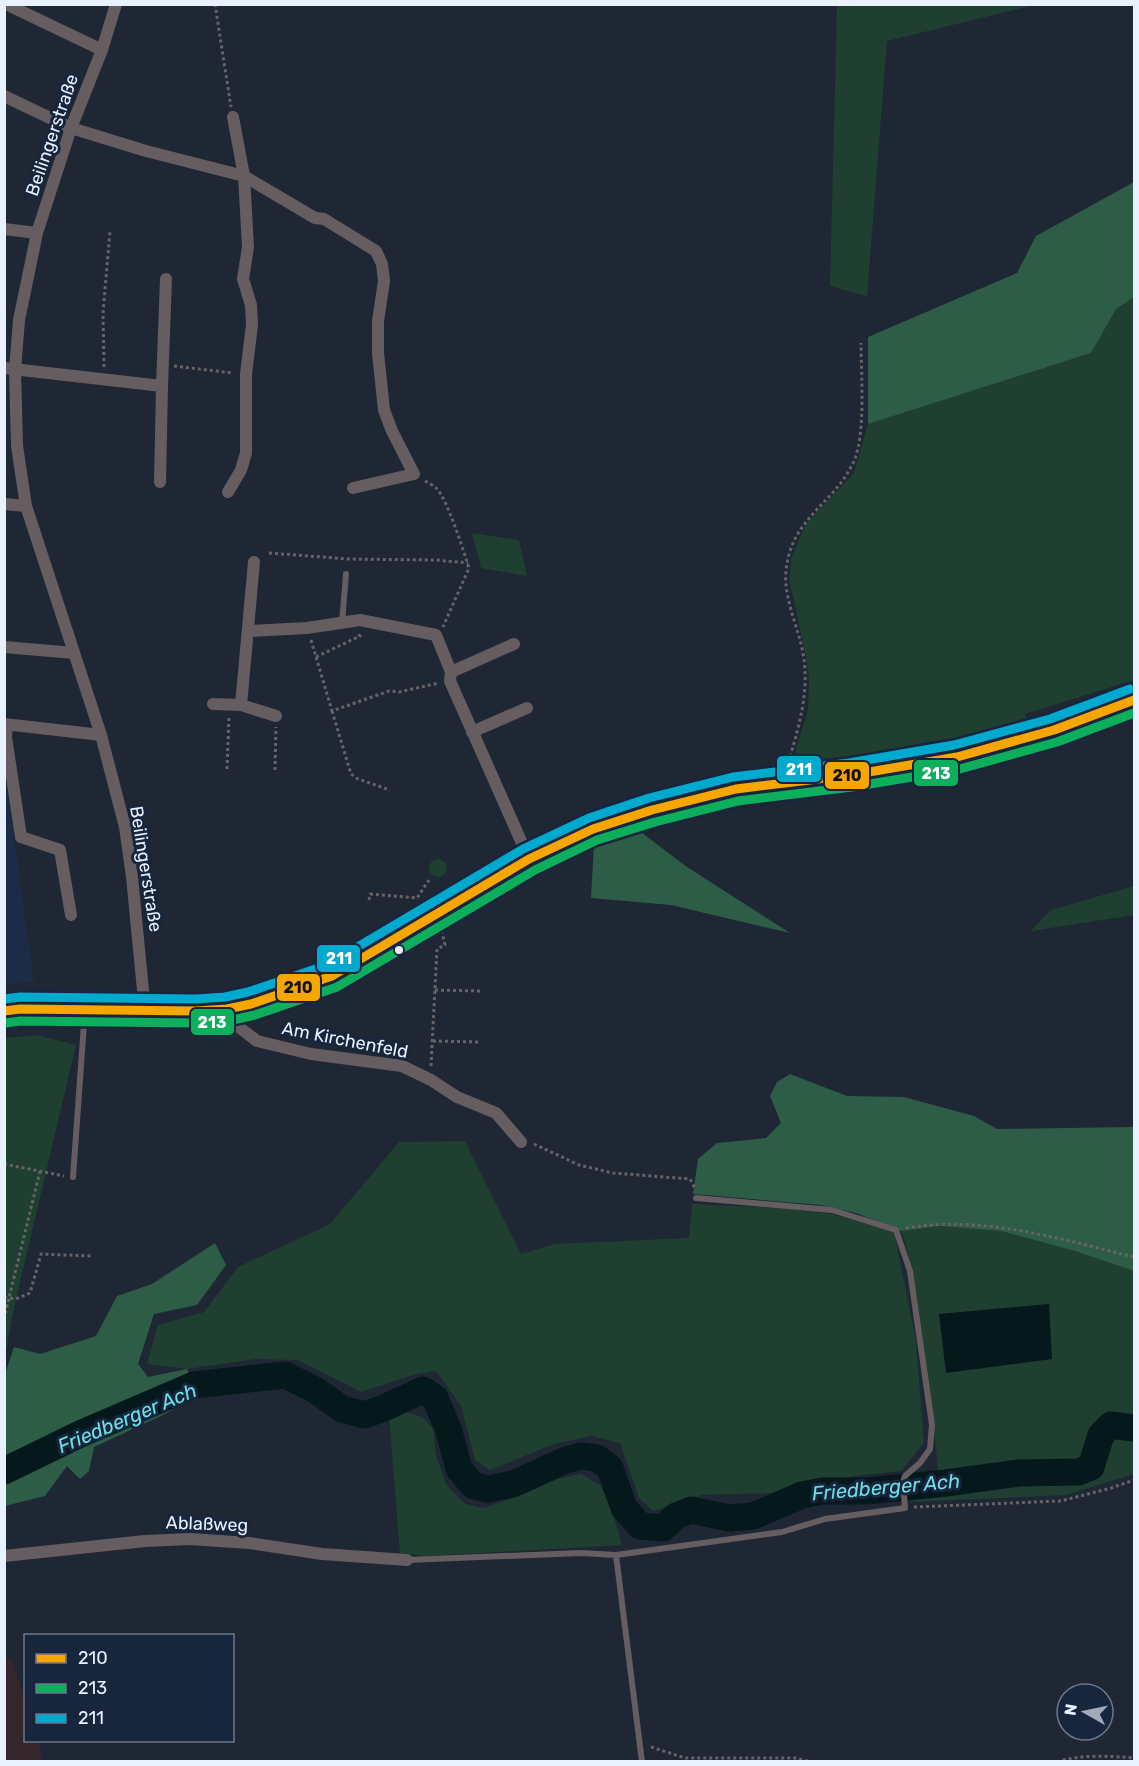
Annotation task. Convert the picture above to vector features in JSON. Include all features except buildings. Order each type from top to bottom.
[{"type":"street","points":[[6,4],[102,50]]},
{"type":"street","name":"Beilingerstraße","points":[[116,4],[102,50],[70,128],[37,233],[10,369],[26,506],[101,735],[125,827],[146,1011]]},
{"type":"street","points":[[4,96],[70,128],[244,176],[315,218],[324,219],[376,251],[382,264],[384,281],[378,321],[378,353],[384,410],[414,474],[353,488]]},
{"type":"street","points":[[228,492],[242,470],[246,453],[246,374],[252,325],[251,305],[243,279],[248,247],[244,176],[232,117]]},
{"type":"street","points":[[4,229],[37,233]]},
{"type":"street","points":[[160,482],[166,279]]},
{"type":"street","points":[[10,369],[162,386]]},
{"type":"street","points":[[4,504],[26,506]]},
{"type":"street","points":[[235,705],[249,631],[254,562]]},
{"type":"street","points":[[249,631],[307,628],[360,620],[435,635],[472,732],[529,859]]},
{"type":"street","points":[[450,677],[514,644]]},
{"type":"street","points":[[4,647],[74,652]]},
{"type":"street","points":[[4,1011],[85,1009],[196,1011],[227,1009],[251,1004],[332,976],[529,859],[593,829],[652,810],[736,789],[957,757],[1054,730],[1134,700]]},
{"type":"street","points":[[213,704],[235,705],[276,716]]},
{"type":"street","points":[[472,732],[527,708]]},
{"type":"street","points":[[71,915],[60,850],[21,837],[6,724],[101,735]]},
{"type":"street","name":"Am Kirchenfeld","points":[[227,1009],[235,1024],[257,1041],[311,1054],[402,1066],[431,1080],[457,1097],[496,1113],[519,1141]]},
{"type":"street","name":"Ablaßweg","points":[[4,1556],[145,1541],[190,1539],[249,1543],[322,1554],[407,1560]]},
{"type":"lane","points":[[346,574],[347,622]]},
{"type":"lane","points":[[73,1178],[85,1009]]},
{"type":"lane","points":[[407,1560],[581,1553],[616,1555],[782,1532],[825,1519],[905,1508],[903,1482],[905,1476],[920,1463],[930,1449],[932,1425],[910,1271],[896,1230],[832,1210],[698,1198]]},
{"type":"lane","points":[[616,1555],[642,1761]]},
{"type":"path","points":[[215,4],[232,117]]},
{"type":"path","points":[[103,380],[105,349],[103,313],[110,231]]},
{"type":"path","points":[[783,784],[804,705],[805,679],[804,659],[787,589],[786,573],[789,552],[798,531],[812,512],[831,495],[855,459],[860,434],[861,343]]},
{"type":"path","points":[[163,364],[246,374]]},
{"type":"path","points":[[414,474],[437,488],[455,525],[469,568],[446,624],[435,635]]},
{"type":"path","points":[[269,554],[468,563]]},
{"type":"path","points":[[316,657],[360,636],[347,622]]},
{"type":"path","points":[[307,628],[351,774],[358,779],[390,790]]},
{"type":"path","points":[[332,711],[389,691],[399,692],[450,677]]},
{"type":"path","points":[[228,769],[235,705]]},
{"type":"path","points":[[274,770],[276,716]]},
{"type":"path","points":[[369,900],[370,894],[417,898],[429,880]]},
{"type":"path","points":[[431,1080],[437,948],[445,945],[439,923]]},
{"type":"path","points":[[434,990],[481,991]]},
{"type":"path","points":[[432,1041],[479,1042]]},
{"type":"path","points":[[519,1141],[523,1139],[579,1165],[613,1173],[690,1179],[698,1198]]},
{"type":"path","points":[[4,1164],[73,1178]]},
{"type":"path","points":[[4,1319],[7,1297],[40,1171]]},
{"type":"path","points":[[896,1230],[928,1224],[999,1227],[1134,1257]]},
{"type":"path","points":[[7,1297],[16,1299],[30,1293],[41,1254],[92,1256]]},
{"type":"path","points":[[905,1508],[1061,1501],[1134,1480]]},
{"type":"path","points":[[639,1744],[685,1758],[795,1758],[812,1761]]},
{"type":"path","points":[[1057,1761],[1067,1758],[1115,1756],[1134,1758]]},
{"type":"shaded area","points":[[5,774],[34,981],[4,985]]},
{"type":"shaded area","points":[[1049,1304],[1052,1359],[946,1373],[939,1314]]},
{"type":"shaded area","points":[[12,1658],[24,1697],[24,1742],[39,1742],[42,1761],[5,1761],[5,1659]]},
{"type":"green space","points":[[837,5],[1034,5],[887,41],[867,296],[830,286]]},
{"type":"green space","points":[[1134,182],[1134,297],[1116,309],[1091,353],[868,424],[868,337],[1017,273],[1036,236]]},
{"type":"green space","points":[[1134,297],[1134,680],[1025,714],[1028,723],[947,744],[796,764],[796,748],[808,711],[809,681],[806,656],[789,579],[792,556],[806,524],[854,473],[868,424],[1091,353],[1116,308]]},
{"type":"green space","points":[[472,533],[519,540],[527,576],[481,568]]},
{"type":"green space","points":[[634,827],[687,867],[790,933],[671,905],[591,898],[594,844]]},
{"type":"green space","points":[[438,859],[446,864],[447,868],[442,876],[438,877],[430,872],[429,868],[434,860]]},
{"type":"green space","points":[[1134,886],[1134,915],[1031,931],[1051,910]]},
{"type":"green space","points":[[36,1035],[76,1045],[16,1299],[5,1356],[5,1038]]},
{"type":"green space","points":[[790,1074],[847,1096],[904,1097],[974,1116],[997,1129],[1134,1127],[1134,1271],[1075,1251],[1001,1231],[939,1226],[901,1231],[856,1213],[821,1205],[693,1194],[698,1159],[717,1143],[766,1138],[781,1123],[770,1096],[777,1082]]},
{"type":"green space","points":[[465,1141],[521,1254],[555,1244],[689,1238],[692,1204],[779,1208],[832,1214],[894,1231],[916,1341],[924,1443],[901,1471],[853,1476],[776,1493],[702,1495],[653,1511],[639,1498],[620,1443],[592,1436],[554,1444],[490,1470],[475,1460],[461,1406],[436,1371],[413,1375],[361,1392],[298,1360],[256,1359],[187,1369],[147,1364],[158,1325],[204,1312],[238,1267],[330,1224],[399,1142]]},
{"type":"green space","points":[[939,1226],[1001,1231],[1075,1251],[1134,1271],[1134,1474],[1066,1495],[910,1502],[909,1490],[1084,1477],[1084,1459],[1077,1469],[1006,1469],[939,1478],[916,1293],[909,1255],[901,1231]]},
{"type":"green space","points":[[215,1243],[226,1265],[197,1305],[154,1314],[138,1364],[148,1377],[187,1369],[200,1395],[94,1447],[89,1471],[80,1479],[67,1466],[45,1496],[5,1506],[5,1374],[14,1347],[40,1354],[96,1336],[117,1296],[152,1284]]},
{"type":"green space","points":[[406,1412],[423,1417],[433,1429],[436,1455],[446,1484],[465,1504],[484,1508],[516,1497],[551,1480],[581,1474],[600,1485],[611,1507],[622,1545],[426,1556],[400,1553],[389,1415]]},
{"type":"waterway","name":"Friedberger Ach","points":[[4,1471],[80,1434],[194,1385],[285,1375],[317,1391],[342,1409],[364,1415],[423,1390],[435,1398],[448,1428],[459,1469],[474,1486],[488,1489],[513,1484],[566,1460],[581,1456],[597,1458],[610,1468],[624,1508],[640,1526],[663,1528],[676,1516],[691,1510],[729,1518],[753,1516],[802,1495],[822,1491],[866,1491],[1019,1473],[1079,1472],[1091,1467],[1101,1435],[1111,1425],[1134,1428]]},
{"type":"transit line","name":"211","points":[[4,999],[20,997],[196,999],[225,997],[248,992],[327,965],[523,849],[589,818],[649,798],[733,777],[849,763],[954,745],[1050,719],[1130,689]]},
{"type":"transit line","name":"210","points":[[4,1011],[20,1009],[196,1011],[227,1009],[251,1004],[332,976],[529,859],[593,829],[652,810],[736,789],[851,775],[957,757],[1054,730],[1134,700]]},
{"type":"transit line","name":"213","points":[[5,1023],[21,1021],[196,1023],[228,1021],[255,1015],[337,987],[535,870],[597,840],[655,822],[738,801],[852,787],[960,769],[1057,742],[1134,713]]}]
